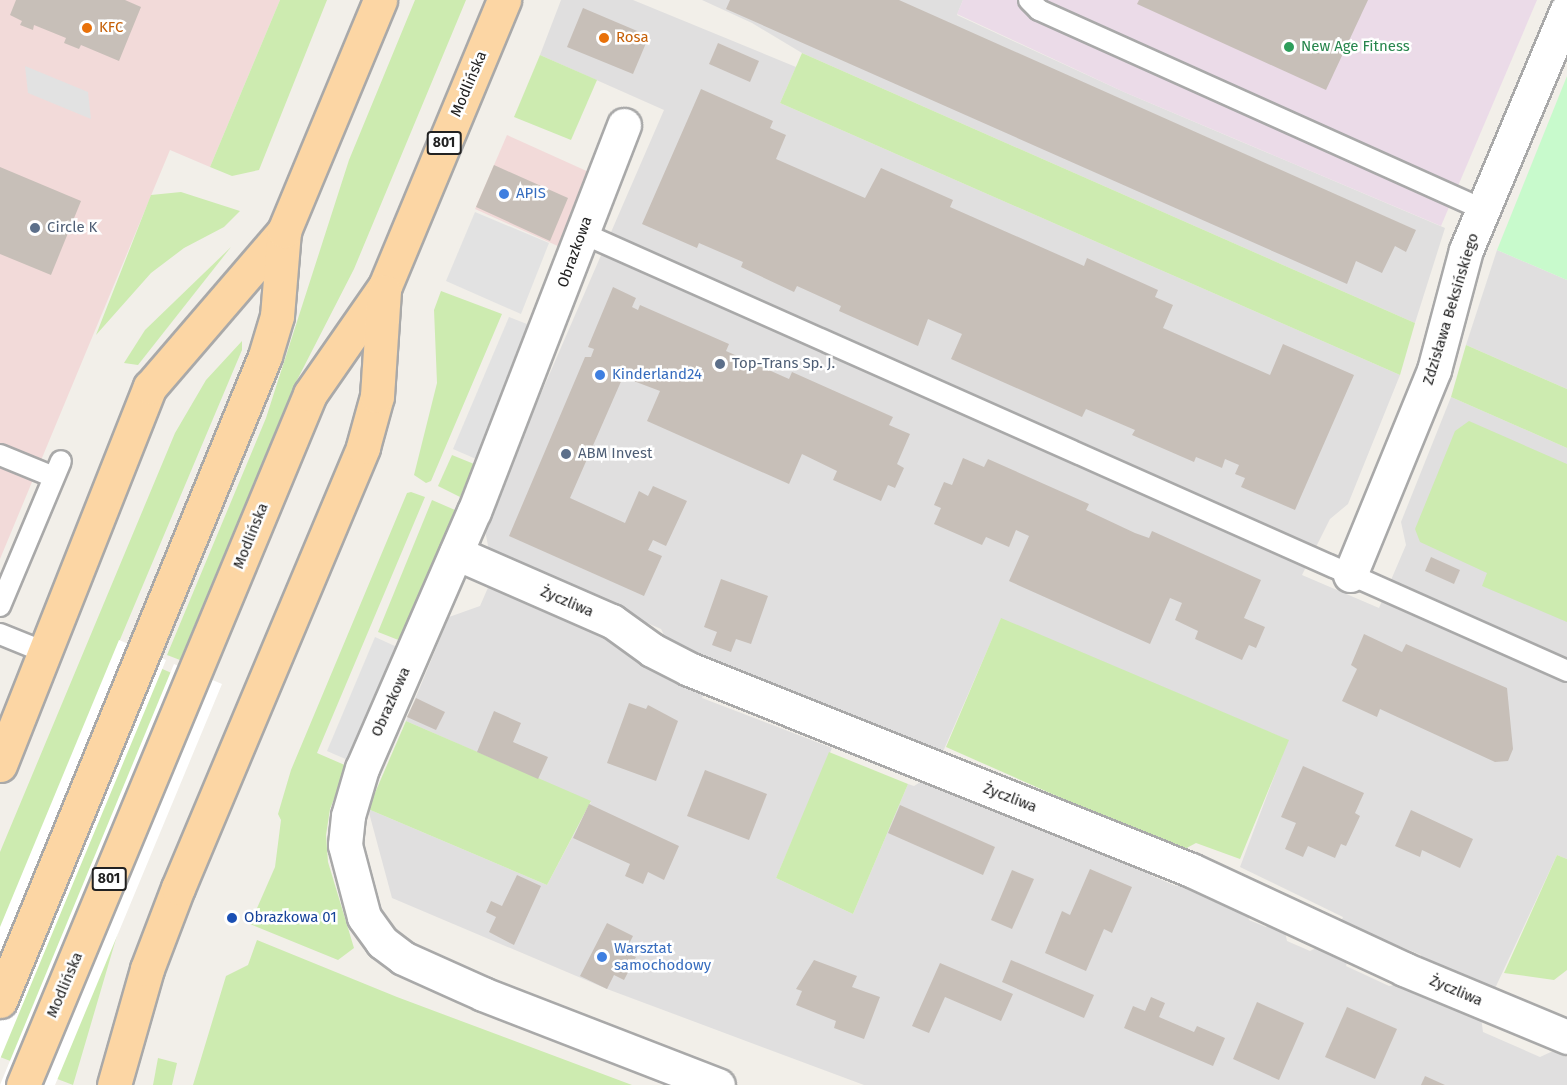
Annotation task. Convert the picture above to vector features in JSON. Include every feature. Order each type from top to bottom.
[{"type":"main road","points":[[0,1001],[265,356],[277,316],[284,231],[380,0]]},
{"type":"main road","name":"Modlińska","points":[[23,1085],[310,394],[385,286],[504,0]]},
{"type":"main road","points":[[0,765],[47,653],[150,387],[284,231]]},
{"type":"main road","points":[[114,1085],[147,969],[178,888],[363,447],[377,396],[385,286]]},
{"type":"street","name":"Zdzisława Beksińskiego","points":[[1350,575],[1434,370],[1466,250],[1567,10]]},
{"type":"street","name":"Obrazkowa","points":[[624,125],[456,554],[362,768],[348,816],[345,845],[364,917],[382,942],[420,966],[718,1085]]},
{"type":"street","name":"Życzliwa","points":[[456,554],[612,621],[652,650],[689,669],[1191,870],[1404,969],[1567,1036]]},
{"type":"lane","points":[[1029,0],[1039,10],[1482,209]]},
{"type":"lane","points":[[582,233],[1567,671]]},
{"type":"lane","points":[[0,454],[57,469],[0,606]]},
{"type":"lane","points":[[0,634],[47,653]]},
{"type":"shaded area","points":[[0,0],[280,0],[210,167],[170,150],[0,559]]},
{"type":"shaded area","points":[[561,0],[633,0],[796,67],[780,103],[1400,375],[1348,504],[1330,519],[1302,575],[1379,608],[1406,545],[1401,522],[1451,397],[1567,448],[1567,859],[1557,855],[1491,997],[1420,965],[1421,955],[1399,946],[1391,952],[1339,927],[1343,917],[1240,867],[1288,740],[1001,619],[938,763],[672,651],[661,629],[500,559],[489,551],[484,525],[664,110],[540,55]]},
{"type":"shaded area","points":[[702,0],[963,0],[957,15],[1124,92],[1445,228],[1415,323],[802,53],[752,23]]},
{"type":"shaded area","points":[[963,0],[1537,0],[1441,226],[1124,92],[957,14]]},
{"type":"shaded area","points":[[25,66],[88,92],[91,119],[28,93]]},
{"type":"shaded area","points":[[507,135],[591,173],[560,247],[475,209]]},
{"type":"shaded area","points":[[475,212],[549,243],[521,314],[446,281]]},
{"type":"shaded area","points":[[1497,250],[1567,280],[1567,389],[1466,345]]},
{"type":"shaded area","points":[[509,317],[532,326],[476,459],[453,449]]},
{"type":"shaded area","points":[[490,583],[708,682],[702,698],[832,748],[776,878],[853,914],[908,784],[914,786],[927,778],[1092,848],[1099,843],[1153,868],[1150,875],[1176,886],[1184,881],[1247,909],[1249,920],[1266,927],[1275,920],[1283,923],[1287,941],[1310,951],[1320,946],[1348,958],[1346,966],[1389,986],[1403,984],[1481,1017],[1483,1032],[1540,1057],[1553,1051],[1567,1057],[1567,1085],[864,1085],[607,989],[392,898],[368,809],[547,885],[591,802],[406,721],[449,617],[480,606]]},
{"type":"shaded area","points":[[375,637],[397,647],[350,761],[327,751]]},
{"type":"green space","points":[[280,0],[327,0],[259,170],[232,176],[210,167]]},
{"type":"green space","points":[[415,0],[466,0],[354,269],[294,386],[180,660],[167,655],[266,418],[349,160]]},
{"type":"green space","points":[[802,53],[1415,323],[1400,375],[780,103]]},
{"type":"green space","points":[[540,55],[597,80],[571,140],[514,117]]},
{"type":"green space","points":[[1567,76],[1567,280],[1497,250]]},
{"type":"green space","points":[[181,192],[240,211],[224,227],[184,248],[151,273],[96,335],[151,195]]},
{"type":"green space","points":[[231,247],[138,365],[124,363],[145,330]]},
{"type":"green space","points":[[441,291],[502,314],[431,481],[426,483],[414,475],[437,383],[434,310]]},
{"type":"green space","points":[[242,341],[242,350],[116,649],[211,690],[118,932],[73,1085],[0,1057],[0,852],[175,433],[206,380]]},
{"type":"green space","points":[[1466,345],[1567,389],[1567,448],[1451,397]]},
{"type":"green space","points":[[1469,421],[1567,464],[1567,622],[1482,586],[1487,573],[1420,542],[1415,529],[1455,431]]},
{"type":"green space","points":[[452,455],[474,464],[460,497],[438,486]]},
{"type":"green space","points":[[411,492],[425,497],[317,753],[347,766],[330,809],[326,835],[328,862],[354,948],[338,960],[250,924],[275,867],[281,820],[278,814],[291,770],[407,493]]},
{"type":"green space","points":[[432,500],[455,510],[401,641],[378,632]]},
{"type":"green space","points":[[1001,618],[1289,740],[1240,859],[1196,843],[1181,851],[946,747]]},
{"type":"green space","points":[[406,721],[591,801],[547,885],[368,809]]},
{"type":"green space","points":[[829,752],[908,784],[853,914],[776,878]]},
{"type":"green space","points":[[1557,855],[1567,859],[1567,970],[1554,980],[1504,973]]},
{"type":"green space","points":[[257,940],[397,997],[632,1085],[193,1085],[226,976],[248,965]]},
{"type":"green space","points":[[158,1058],[177,1063],[172,1085],[153,1085]]},
{"type":"pier","points":[[119,640],[166,660],[0,1059],[0,927]]},
{"type":"pier","points":[[174,664],[222,684],[55,1085],[0,1085]]},
{"type":"building","name":"KFC","points":[[16,0],[125,0],[141,7],[119,61],[81,45],[79,49],[64,43],[66,38],[34,25],[33,30],[20,25],[22,21],[10,15]]},
{"type":"building","points":[[730,0],[899,0],[1416,230],[1406,252],[1395,246],[1382,273],[1356,261],[1347,284],[726,9]]},
{"type":"building","name":"New Age Fitness","points":[[1139,0],[1368,0],[1326,90],[1137,4]]},
{"type":"building","points":[[583,8],[649,36],[633,74],[567,47]]},
{"type":"building","points":[[718,43],[759,61],[750,82],[709,64]]},
{"type":"building","points":[[701,89],[773,121],[770,128],[786,135],[776,159],[865,198],[881,168],[953,200],[950,207],[1084,266],[1087,258],[1158,290],[1155,297],[1173,305],[1163,328],[1270,375],[1283,344],[1354,375],[1295,510],[1241,487],[1245,478],[1235,474],[1239,465],[1225,459],[1222,468],[1196,457],[1194,462],[1132,435],[1135,430],[1086,409],[1082,417],[951,359],[962,334],[928,319],[918,346],[839,311],[841,306],[797,286],[794,292],[741,267],[743,262],[699,243],[697,248],[642,224]]},
{"type":"building","points":[[494,165],[568,198],[550,241],[476,207]]},
{"type":"building","name":"Circle K","points":[[0,167],[81,201],[51,275],[0,254]]},
{"type":"building","points":[[613,287],[636,298],[632,307],[638,310],[640,305],[729,344],[726,351],[789,379],[792,372],[893,417],[889,425],[910,434],[897,464],[904,468],[895,488],[888,485],[881,501],[833,480],[837,471],[802,454],[789,484],[647,421],[660,391],[623,377],[570,498],[625,523],[639,491],[648,496],[653,486],[687,501],[666,546],[653,540],[648,550],[662,556],[644,596],[509,536],[585,357],[591,357],[594,349],[588,347]]},
{"type":"building","points":[[963,458],[984,467],[988,459],[1089,504],[1086,510],[1135,533],[1149,538],[1152,531],[1261,580],[1244,618],[1265,627],[1256,648],[1249,645],[1242,660],[1195,639],[1198,631],[1175,620],[1182,603],[1170,598],[1150,644],[1009,581],[1029,536],[1016,530],[1009,547],[986,537],[982,545],[934,524],[941,508],[934,505],[944,482],[952,485]]},
{"type":"building","points":[[1431,557],[1460,570],[1454,584],[1425,571]]},
{"type":"building","points":[[721,579],[768,596],[751,644],[736,639],[731,652],[712,645],[717,632],[704,627]]},
{"type":"building","points":[[1364,634],[1402,652],[1406,644],[1507,688],[1513,749],[1508,761],[1495,762],[1380,709],[1377,717],[1342,701],[1357,669],[1351,665]]},
{"type":"building","points":[[416,698],[445,712],[436,730],[407,717]]},
{"type":"building","points":[[629,703],[646,709],[648,705],[678,721],[656,781],[607,763]]},
{"type":"building","points":[[494,711],[521,723],[513,742],[548,757],[538,779],[477,752]]},
{"type":"building","points":[[1303,766],[1364,793],[1355,813],[1360,816],[1346,846],[1341,844],[1335,858],[1308,846],[1303,857],[1285,849],[1296,823],[1281,817]]},
{"type":"building","points":[[705,770],[767,794],[749,840],[687,816]]},
{"type":"building","points":[[589,804],[679,846],[664,880],[648,872],[643,884],[625,876],[630,864],[573,838]]},
{"type":"building","points":[[900,805],[995,847],[983,875],[888,833]]},
{"type":"building","points":[[1411,810],[1473,839],[1460,868],[1422,850],[1420,857],[1395,846]]},
{"type":"building","points":[[1090,869],[1132,887],[1112,933],[1104,929],[1086,971],[1045,953],[1062,911],[1070,915]]},
{"type":"building","points":[[1012,870],[1034,879],[1012,929],[991,920]]},
{"type":"building","points":[[517,875],[541,886],[514,945],[489,932],[496,917],[486,912],[491,901],[502,906]]},
{"type":"building","points":[[607,923],[633,936],[625,952],[636,957],[624,980],[614,975],[607,989],[580,976]]},
{"type":"building","points":[[814,960],[857,976],[852,987],[880,997],[864,1039],[834,1028],[836,1021],[796,1005],[802,991],[796,989]]},
{"type":"building","points":[[1011,960],[1094,995],[1084,1018],[1002,982]]},
{"type":"building","points":[[940,963],[1013,994],[1001,1021],[945,997],[929,1033],[912,1026]]},
{"type":"building","points":[[1151,997],[1165,1003],[1159,1017],[1194,1032],[1197,1026],[1225,1038],[1213,1066],[1124,1028],[1133,1006],[1145,1011]]},
{"type":"building","points":[[1257,1002],[1304,1023],[1279,1080],[1233,1059]]},
{"type":"building","points":[[1347,1007],[1397,1029],[1375,1079],[1325,1057]]},
{"type":"building","points":[[1425,1076],[1445,1085],[1421,1085]]},
{"type":"place","name":"KFC","points":[[87,28]]},
{"type":"place","name":"Rosa","points":[[604,38]]},
{"type":"place","name":"New Age Fitness","points":[[1289,47]]},
{"type":"place","name":"APIS","points":[[504,194]]},
{"type":"place","name":"Circle K","points":[[35,228]]},
{"type":"place","name":"Top-Trans Sp. J.","points":[[720,364]]},
{"type":"place","name":"Kinderland24","points":[[600,375]]},
{"type":"place","name":"ABM Invest","points":[[566,454]]},
{"type":"place","name":"Obrazkowa 01","points":[[232,918]]},
{"type":"place","name":"Warsztat samochodowy","points":[[602,957]]}]
